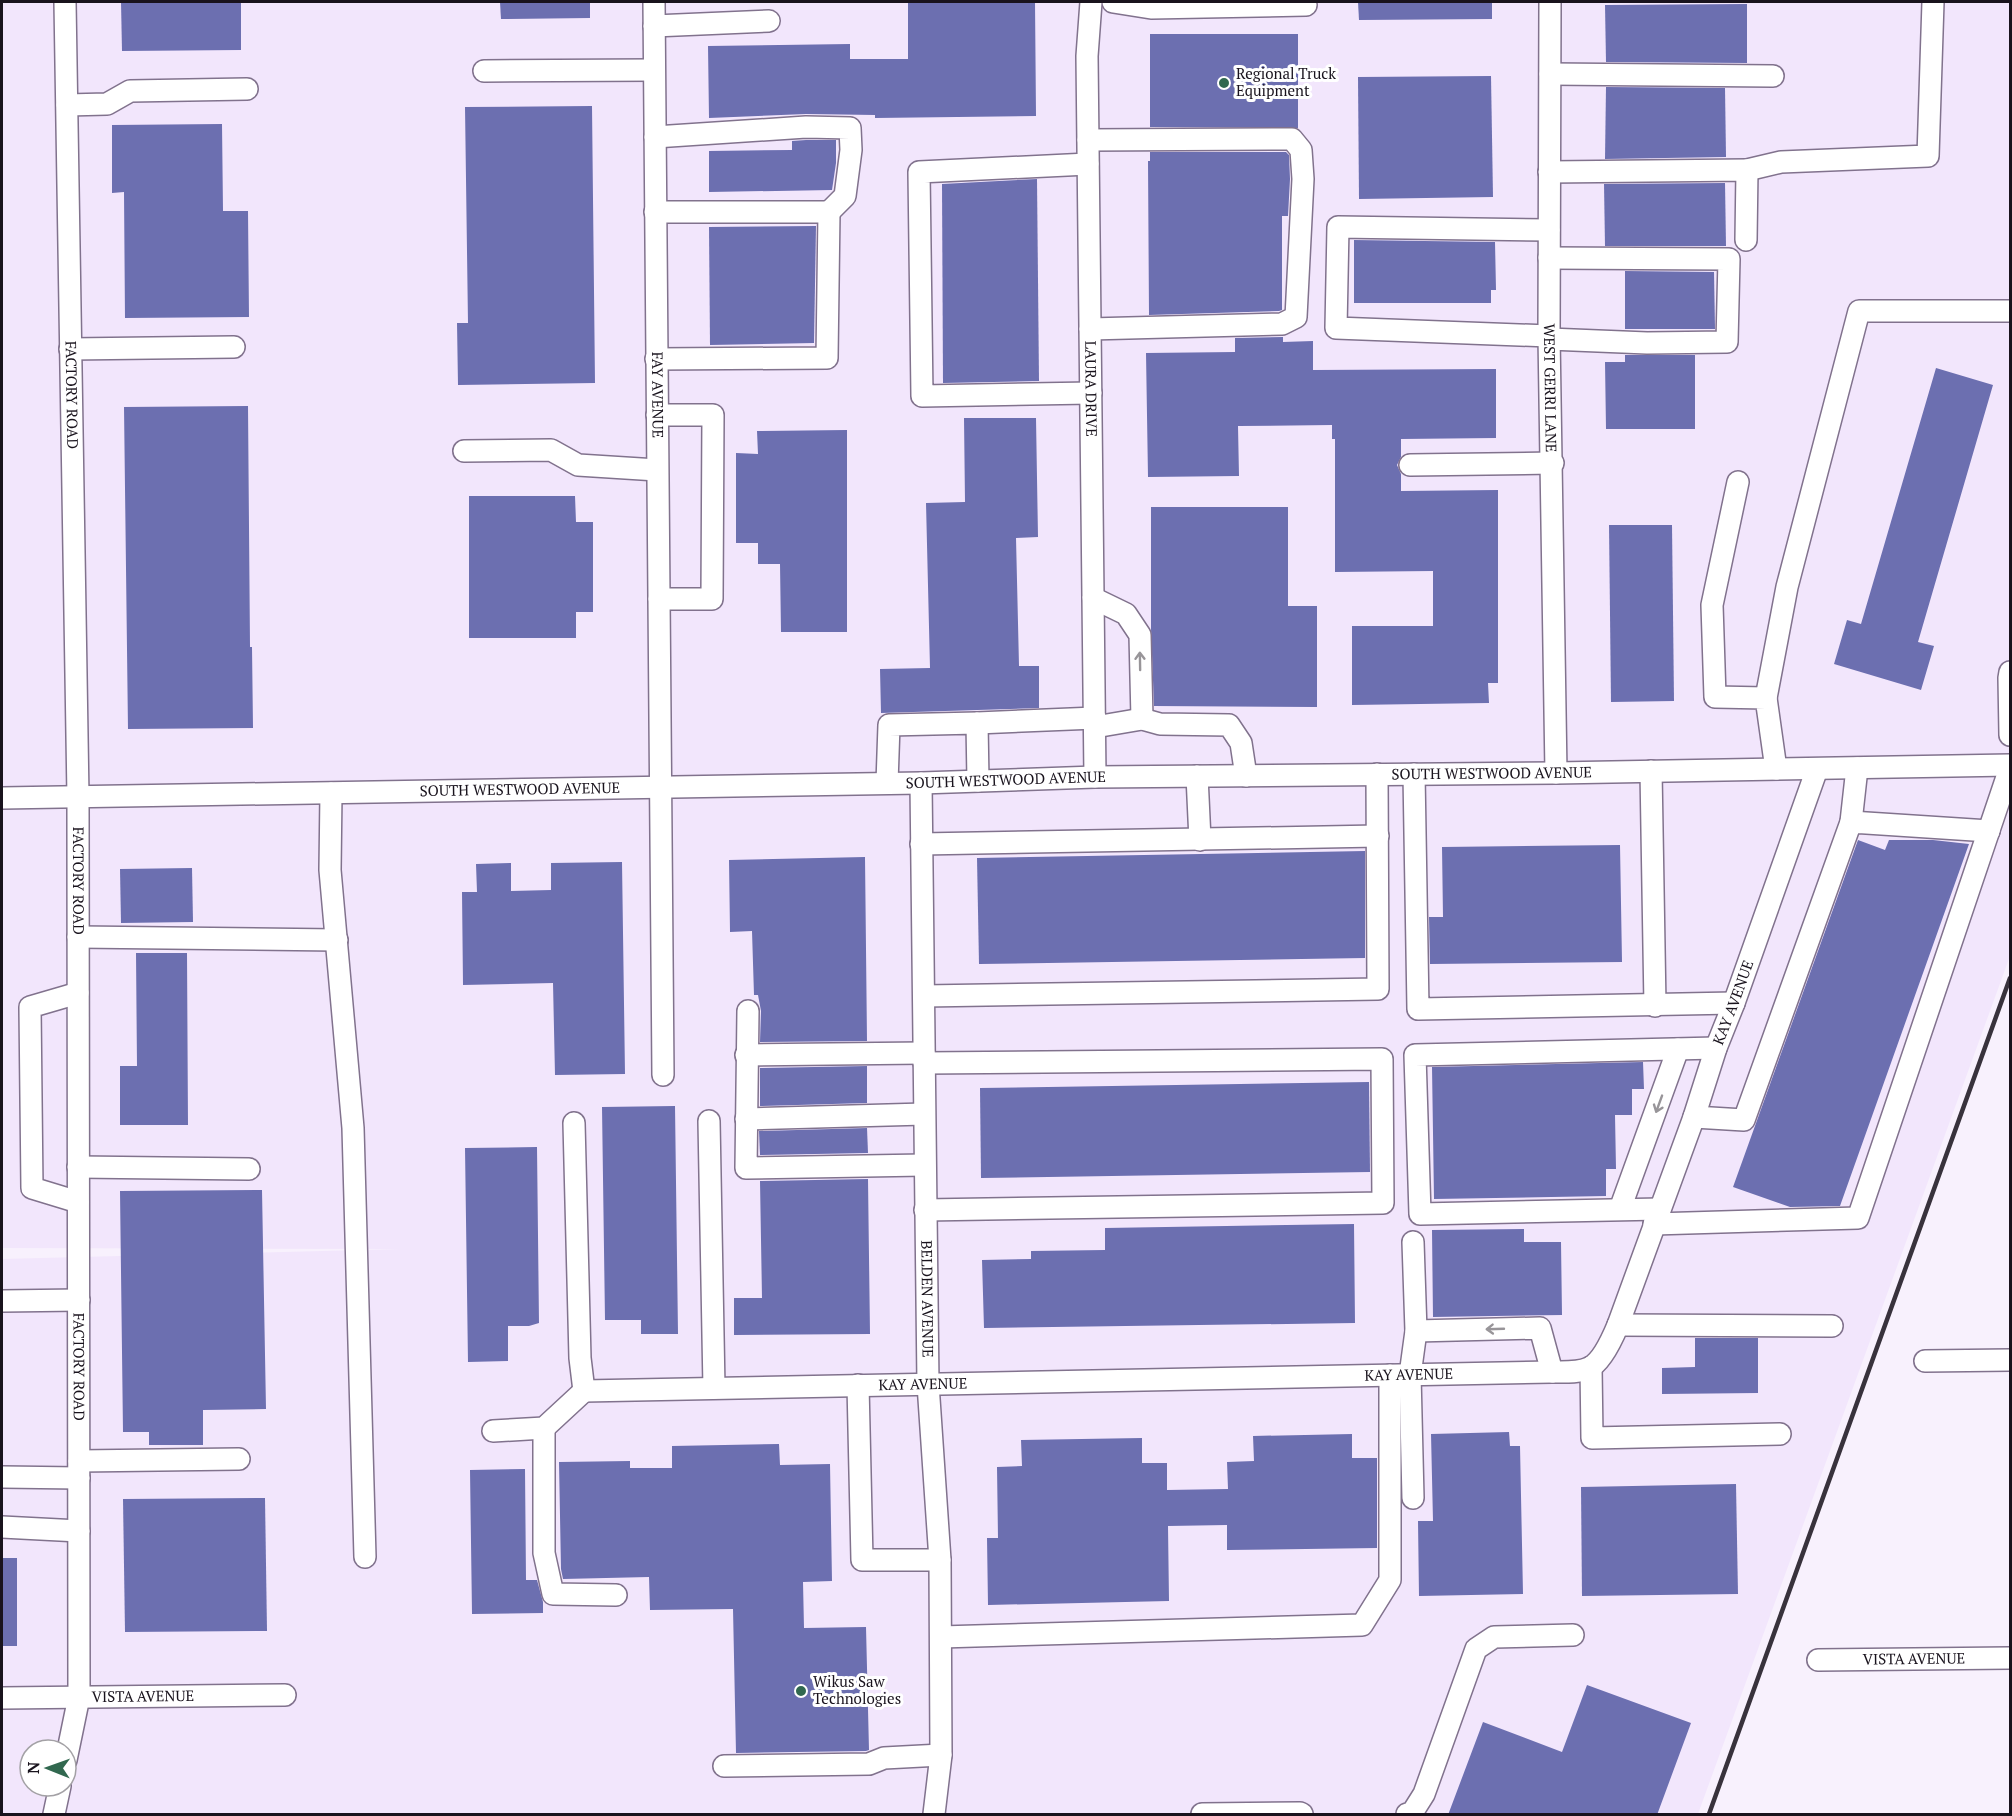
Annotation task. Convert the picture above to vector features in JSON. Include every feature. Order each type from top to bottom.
[{"type":"street","name":"FACTORY ROAD","points":[[65,2],[78,797],[79,1697],[71,1738]]},
{"type":"street","name":"FAY AVENUE","points":[[654,2],[663,1076]]},
{"type":"street","name":"LAURA DRIVE","points":[[1091,2],[1087,56],[1095,777]]},
{"type":"street","points":[[1113,2],[1151,8],[1306,4]]},
{"type":"street","name":"WEST GERRI LANE","points":[[1550,2],[1549,338],[1556,773]]},
{"type":"street","points":[[1550,172],[1747,170],[1781,162],[1928,156],[1933,2]]},
{"type":"street","points":[[654,26],[769,21]]},
{"type":"street","points":[[484,70],[654,70]]},
{"type":"street","points":[[1550,74],[1773,76]]},
{"type":"street","points":[[67,105],[107,104],[130,90],[247,89]]},
{"type":"street","points":[[655,137],[806,127],[850,128],[851,150],[845,196],[828,212],[656,212]]},
{"type":"street","points":[[1088,140],[1292,139],[1301,150],[1304,179],[1296,317],[1282,324],[1090,329]]},
{"type":"street","points":[[1088,164],[919,172],[922,396],[1091,393]]},
{"type":"street","points":[[1746,240],[1747,170]]},
{"type":"street","points":[[656,359],[827,358],[828,212]]},
{"type":"street","points":[[1549,258],[1729,259],[1727,342],[1647,343],[1336,328],[1338,227],[1550,230]]},
{"type":"street","points":[[1776,769],[1766,698],[1787,586],[1859,311],[2010,311]]},
{"type":"street","points":[[70,349],[234,347]]},
{"type":"street","points":[[657,415],[712,415],[712,599],[659,599]]},
{"type":"street","points":[[464,451],[551,450],[578,465],[657,470]]},
{"type":"street","points":[[1410,465],[1552,463]]},
{"type":"street","points":[[1738,482],[1712,605],[1715,697],[1766,698]]},
{"type":"street","points":[[1093,598],[1126,614],[1140,635],[1142,719]]},
{"type":"street","points":[[2010,672],[2008,678],[2010,735]]},
{"type":"street","points":[[887,783],[889,725],[1095,723],[1142,719],[1160,724],[1229,725],[1241,742],[1246,776]]},
{"type":"street","points":[[977,723],[978,781]]},
{"type":"street","points":[[1716,1048],[1414,1055],[1420,1214],[1620,1209],[1657,1216],[1858,1218],[2010,767]]},
{"type":"street","name":"SOUTH WESTWOOD AVENUE","points":[[2,798],[921,783],[1095,777],[2010,767]]},
{"type":"street","points":[[1694,1117],[1744,1120],[1851,822],[1857,768]]},
{"type":"street","name":"KAY AVENUE","points":[[584,1391],[1567,1372],[1590,1367],[1609,1345],[1618,1325],[1817,769]]},
{"type":"street","points":[[1652,771],[1656,1006]]},
{"type":"street","points":[[924,996],[1378,989],[1377,774]]},
{"type":"street","points":[[1414,774],[1418,1009],[1734,1003]]},
{"type":"street","points":[[1197,776],[1200,840]]},
{"type":"street","name":"BELDEN AVENUE","points":[[921,783],[928,1384],[940,1560],[941,1637],[941,1755],[934,1815]]},
{"type":"street","points":[[331,793],[330,870],[353,1128],[365,1557]]},
{"type":"street","points":[[1851,822],[1989,831]]},
{"type":"street","points":[[921,844],[1377,836]]},
{"type":"street","points":[[78,937],[337,940]]},
{"type":"street","points":[[78,993],[30,1007],[32,1188],[78,1202]]},
{"type":"street","points":[[748,1011],[746,1168],[924,1166]]},
{"type":"street","points":[[1620,1209],[1678,1049]]},
{"type":"street","points":[[746,1055],[924,1058],[1382,1059],[1383,1203],[926,1210]]},
{"type":"street","points":[[746,1119],[924,1114]]},
{"type":"street","points":[[709,1121],[714,1388]]},
{"type":"street","points":[[493,1431],[544,1428],[584,1391],[580,1358],[574,1123]]},
{"type":"street","points":[[78,1167],[249,1169]]},
{"type":"street","points":[[941,1637],[1362,1625],[1390,1580],[1400,1375],[1416,1331],[1413,1242]]},
{"type":"street","points":[[2,1301],[78,1300]]},
{"type":"street","points":[[1618,1325],[1832,1326]]},
{"type":"street","points":[[1416,1331],[1540,1328],[1552,1341],[1552,1372]]},
{"type":"street","points":[[1925,1361],[2010,1360]]},
{"type":"street","points":[[1590,1367],[1592,1437],[1780,1434]]},
{"type":"street","points":[[1400,1375],[1413,1498]]},
{"type":"street","points":[[858,1385],[862,1560],[940,1560]]},
{"type":"street","points":[[544,1428],[544,1553],[553,1594],[616,1595]]},
{"type":"street","points":[[2,1477],[239,1459]]},
{"type":"street","points":[[2,1527],[79,1531]]},
{"type":"street","points":[[1407,1815],[1412,1813],[1424,1794],[1476,1649],[1494,1637],[1573,1635]]},
{"type":"street","name":"VISTA AVENUE","points":[[1818,1660],[2010,1658]]},
{"type":"street","name":"VISTA AVENUE","points":[[2,1698],[285,1695]]},
{"type":"street","points":[[724,1766],[869,1764],[884,1758],[941,1755]]},
{"type":"street","points":[[54,1815],[58,1798]]},
{"type":"street","points":[[1202,1815],[1300,1813],[1302,1815]]},
{"type":"shaded area","points":[[2,2],[2010,2],[2010,956],[1698,1814],[2,1814],[2,1259],[400,1249],[2,1248]]},
{"type":"building","points":[[121,2],[241,2],[241,50],[122,51]]},
{"type":"building","points":[[500,2],[590,2],[590,18],[501,19]]},
{"type":"building","points":[[908,2],[1035,2],[1036,116],[875,118],[875,115],[806,114],[709,118],[708,46],[850,44],[850,59],[908,59]]},
{"type":"building","points":[[1358,2],[1492,2],[1492,19],[1359,20]]},
{"type":"building","points":[[1747,4],[1747,63],[1606,62],[1605,5]]},
{"type":"building","name":"Regional Truck Equipment","points":[[1150,34],[1298,34],[1298,128],[1150,127]]},
{"type":"building","points":[[1491,76],[1493,197],[1359,199],[1358,77]]},
{"type":"building","points":[[1606,87],[1725,88],[1726,157],[1605,159]]},
{"type":"building","points":[[592,106],[595,383],[458,385],[457,323],[468,323],[465,107]]},
{"type":"building","points":[[222,124],[223,211],[248,211],[249,317],[125,318],[124,192],[112,193],[112,125]]},
{"type":"building","points":[[836,140],[836,163],[832,190],[709,192],[709,151],[792,150],[792,141]]},
{"type":"building","points":[[1150,152],[1286,152],[1289,155],[1288,216],[1282,216],[1282,310],[1149,315],[1148,161],[1150,161]]},
{"type":"building","points":[[1037,179],[1039,381],[943,383],[942,184]]},
{"type":"building","points":[[1725,183],[1726,246],[1605,246],[1604,184]]},
{"type":"building","points":[[816,226],[814,343],[710,345],[709,227]]},
{"type":"building","points":[[1354,240],[1495,242],[1496,290],[1491,290],[1491,303],[1354,303]]},
{"type":"building","points":[[1625,271],[1714,272],[1715,329],[1625,329]]},
{"type":"building","points":[[1283,337],[1283,342],[1313,341],[1313,370],[1496,369],[1496,438],[1401,439],[1401,457],[1397,465],[1401,474],[1401,491],[1498,490],[1498,683],[1488,683],[1489,703],[1352,705],[1352,626],[1433,626],[1433,571],[1335,572],[1335,439],[1332,439],[1332,425],[1238,426],[1239,476],[1148,477],[1146,353],[1235,352],[1235,338]]},
{"type":"building","points":[[1625,355],[1695,355],[1695,429],[1606,429],[1605,362],[1625,362]]},
{"type":"building","points":[[1936,368],[1993,385],[1918,642],[1934,646],[1921,690],[1834,664],[1847,620],[1861,624]]},
{"type":"building","points":[[248,406],[253,728],[128,729],[124,407]]},
{"type":"building","points":[[964,418],[1036,418],[1038,537],[1016,538],[1019,666],[1039,666],[1039,708],[881,713],[880,669],[930,668],[926,503],[965,502]]},
{"type":"building","points":[[847,430],[847,632],[781,632],[780,564],[758,564],[758,543],[736,543],[736,453],[758,454],[757,431]]},
{"type":"building","points":[[469,496],[575,496],[576,522],[593,522],[593,612],[576,612],[576,638],[469,638]]},
{"type":"building","points":[[1151,507],[1288,507],[1288,606],[1317,606],[1317,707],[1154,706],[1151,629]]},
{"type":"building","points":[[1609,525],[1672,525],[1674,701],[1611,702]]},
{"type":"building","points":[[1858,840],[1885,850],[1889,840],[1933,840],[1969,844],[1840,1206],[1790,1207],[1733,1187]]},
{"type":"building","points":[[1620,845],[1622,962],[1430,964],[1429,917],[1443,917],[1442,847]]},
{"type":"building","points":[[1365,851],[1365,958],[979,964],[977,858]]},
{"type":"building","points":[[865,857],[867,1041],[760,1042],[761,1011],[758,995],[754,995],[752,931],[730,932],[729,860]]},
{"type":"building","points":[[622,862],[625,1074],[555,1075],[553,983],[463,985],[462,892],[477,892],[476,864],[511,863],[511,891],[551,890],[551,863]]},
{"type":"building","points":[[192,868],[193,922],[121,923],[120,869]]},
{"type":"building","points":[[136,953],[187,953],[188,1125],[120,1125],[120,1066],[137,1066]]},
{"type":"building","points":[[1643,1062],[1644,1089],[1632,1089],[1632,1115],[1615,1115],[1616,1169],[1606,1169],[1606,1196],[1434,1199],[1432,1067]]},
{"type":"building","points":[[867,1066],[867,1103],[760,1106],[760,1068]]},
{"type":"building","points":[[1369,1082],[1370,1172],[981,1178],[980,1088]]},
{"type":"building","points":[[675,1106],[678,1334],[641,1334],[641,1320],[605,1320],[602,1107]]},
{"type":"building","points":[[867,1128],[868,1153],[760,1155],[759,1131]]},
{"type":"building","points":[[537,1147],[539,1323],[529,1326],[508,1326],[508,1361],[468,1362],[465,1148]]},
{"type":"building","points":[[868,1179],[870,1334],[734,1335],[734,1298],[762,1298],[760,1181]]},
{"type":"building","points":[[262,1190],[266,1409],[203,1410],[203,1445],[149,1445],[149,1432],[123,1432],[120,1191]]},
{"type":"building","points":[[1354,1224],[1355,1323],[984,1328],[982,1260],[1031,1259],[1031,1251],[1105,1250],[1105,1228]]},
{"type":"building","points":[[1524,1229],[1524,1242],[1561,1242],[1562,1315],[1433,1317],[1432,1230]]},
{"type":"building","points":[[1695,1338],[1758,1338],[1758,1393],[1662,1394],[1662,1368],[1695,1367]]},
{"type":"building","points":[[1509,1432],[1510,1446],[1520,1446],[1523,1594],[1419,1596],[1418,1521],[1433,1521],[1431,1434]]},
{"type":"building","points":[[1352,1434],[1352,1458],[1377,1458],[1377,1548],[1227,1550],[1227,1525],[1168,1526],[1169,1601],[988,1605],[987,1538],[998,1538],[997,1467],[1022,1466],[1021,1440],[1142,1438],[1142,1463],[1167,1463],[1167,1490],[1228,1489],[1227,1462],[1254,1461],[1253,1436]]},
{"type":"building","points":[[779,1444],[780,1465],[830,1464],[832,1581],[803,1582],[804,1628],[866,1627],[869,1750],[866,1751],[736,1753],[733,1609],[650,1610],[649,1577],[563,1579],[559,1462],[630,1461],[630,1468],[672,1468],[672,1446]]},
{"type":"building","points":[[525,1469],[526,1580],[537,1580],[543,1602],[543,1613],[472,1614],[470,1470]]},
{"type":"building","points":[[1736,1484],[1738,1594],[1582,1596],[1581,1487]]},
{"type":"building","points":[[265,1498],[267,1631],[125,1632],[123,1499]]},
{"type":"building","points":[[2,1558],[17,1558],[17,1646],[2,1646]]},
{"type":"building","points":[[1587,1685],[1691,1723],[1657,1815],[1448,1815],[1483,1722],[1562,1752]]},
{"type":"railway","points":[[1709,1814],[2010,978]]},
{"type":"place","name":"Regional Truck Equipment","points":[[1224,83]]},
{"type":"place","name":"Wikus Saw Technologies","points":[[801,1691]]}]
